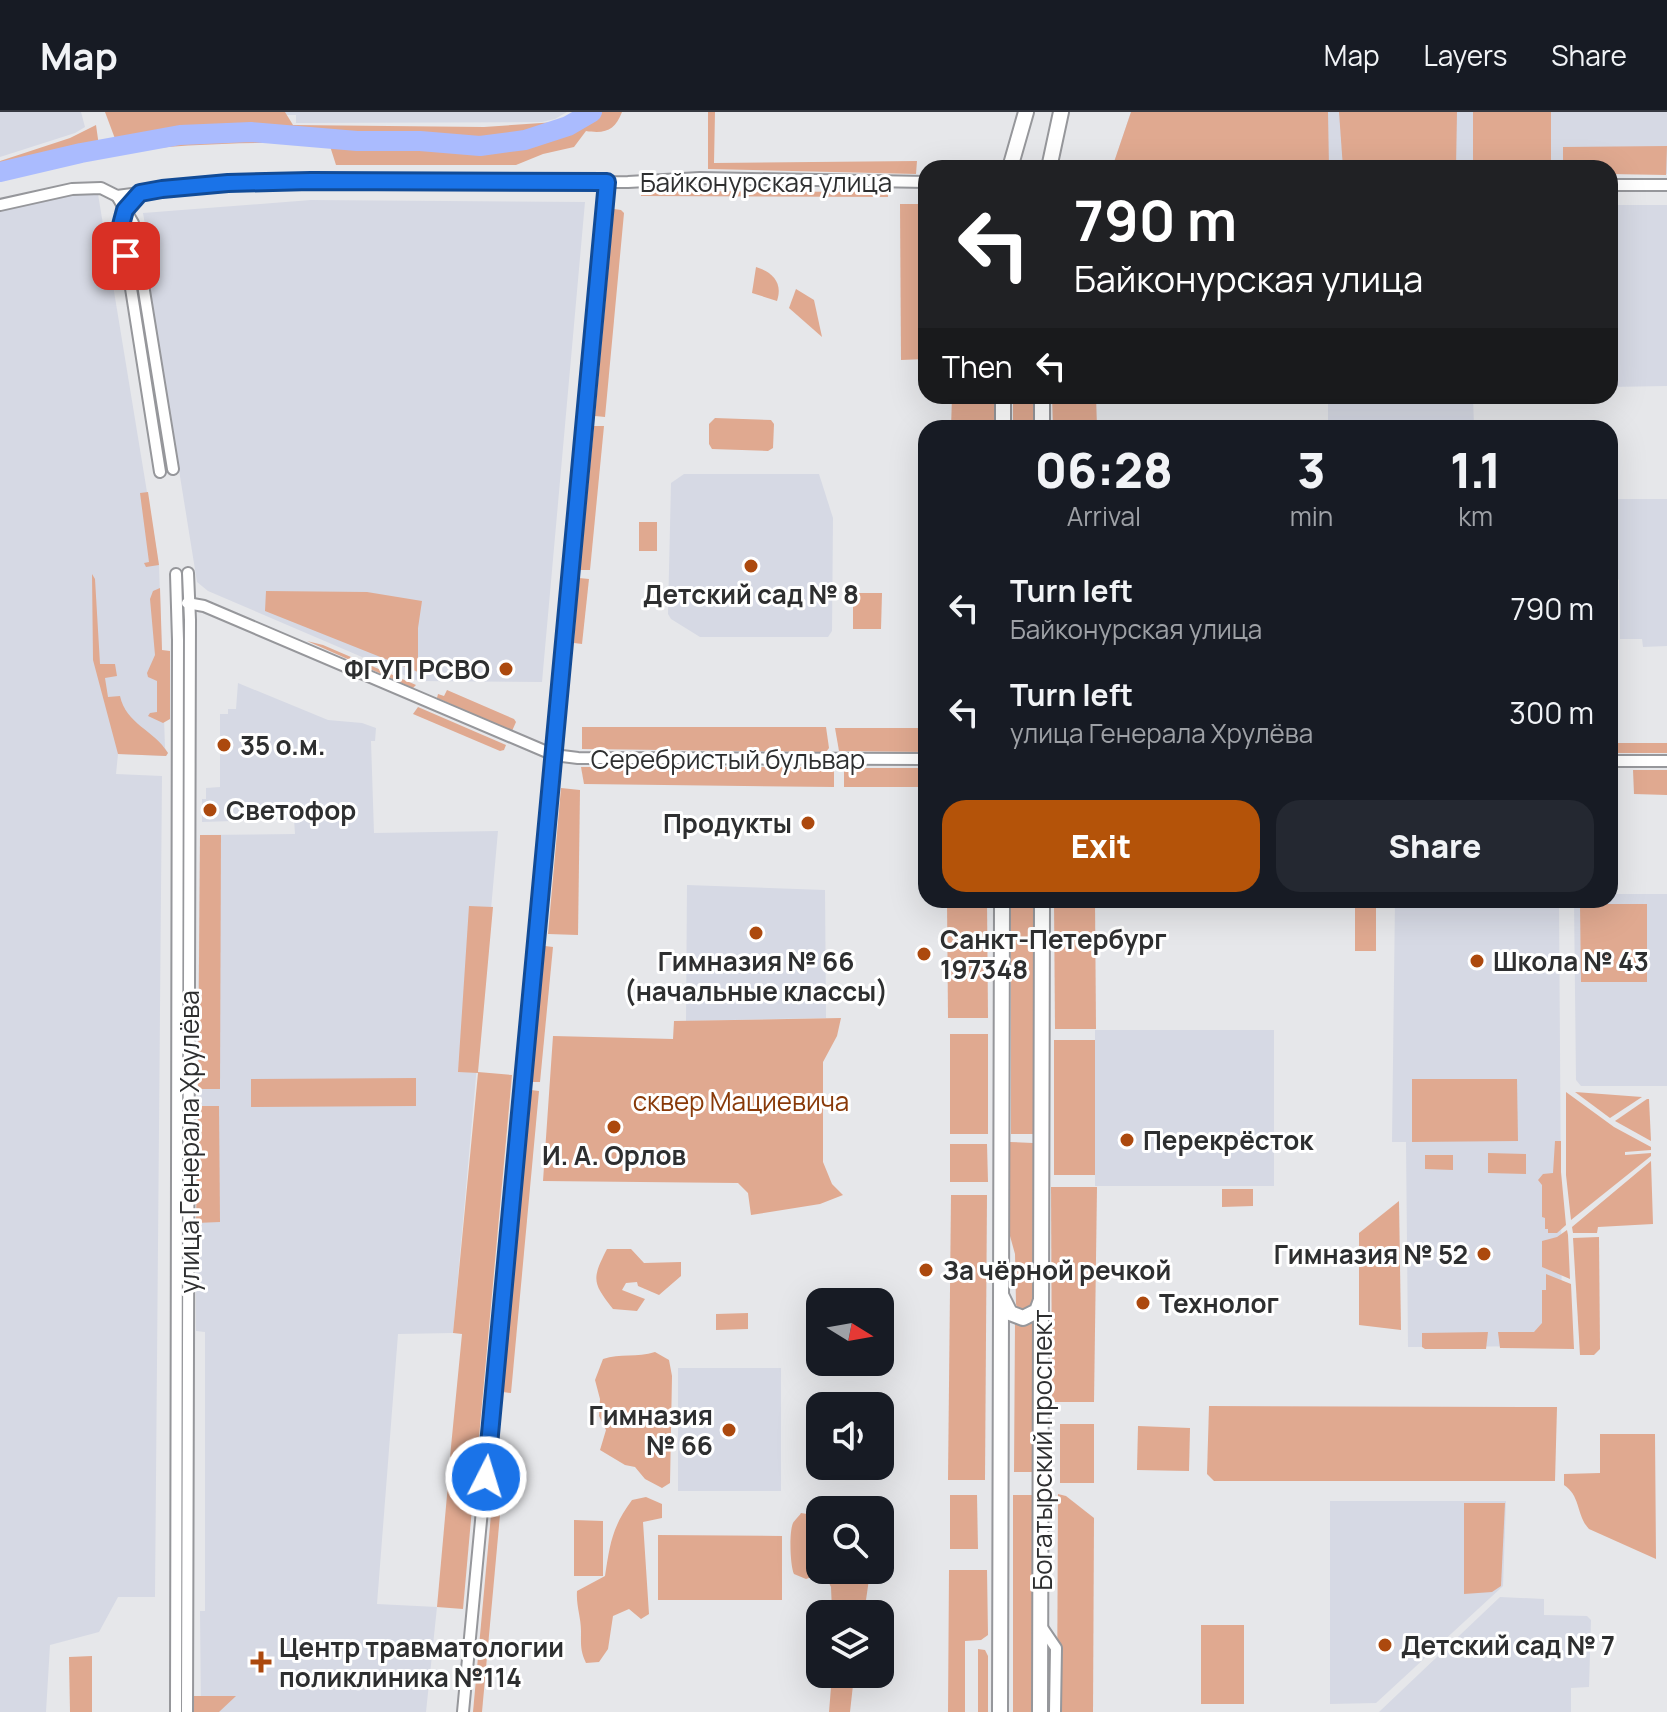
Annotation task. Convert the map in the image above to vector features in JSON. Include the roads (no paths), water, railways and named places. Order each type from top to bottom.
[{"type":"main road","points":[[1012,160],[1026,112]]},
{"type":"main road","points":[[1051,160],[1061,112]]},
{"type":"main road","name":"Богатырский проспект","points":[[1000,1712],[1002,908]]},
{"type":"main road","name":"Богатырский проспект","points":[[1040,1712],[1042,908]]},
{"type":"main road","points":[[1001,1292],[1010,1313],[1023,1318],[1037,1311],[1042,1292]]},
{"type":"street","name":"Байконурская улица","points":[[0,205],[72,189],[101,188],[117,196],[228,183],[607,182],[700,178],[918,182]]},
{"type":"street","points":[[463,1712],[607,182]]},
{"type":"street","points":[[1618,185],[1667,185]]},
{"type":"street","points":[[140,193],[127,206],[121,225],[160,472]]},
{"type":"street","points":[[117,196],[127,206],[133,223],[173,469]]},
{"type":"street","name":"улица Генерала Хрулёва","points":[[187,1712],[188,573]]},
{"type":"street","name":"улица Генерала Хрулёва","points":[[176,574],[176,1712]]},
{"type":"street","name":"Серебристый бульвар","points":[[178,603],[204,606],[554,755],[578,758],[918,759]]},
{"type":"street","points":[[1618,761],[1667,761]]},
{"type":"street","points":[[1041,1626],[1056,1648],[1055,1712]]},
{"type":"waterway","points":[[0,172],[180,135],[251,132],[357,141],[420,141],[480,146],[525,140],[568,126],[592,112]]},
{"type":"place","name":"Детский сад № 8","points":[[751,566]]},
{"type":"place","name":"ФГУП РСВО","points":[[506,669]]},
{"type":"place","name":"35 о.м.","points":[[224,745]]},
{"type":"place","name":"Светофор","points":[[210,810]]},
{"type":"place","name":"Продукты","points":[[808,823]]},
{"type":"place","name":"Гимназия № 66 (начальные классы)","points":[[756,933]]},
{"type":"place","name":"Санкт-Петербург 197348","points":[[924,954]]},
{"type":"place","name":"Школа № 43","points":[[1477,961]]},
{"type":"place","name":"И. А. Орлов","points":[[614,1127]]},
{"type":"place","name":"Перекрёсток","points":[[1127,1140]]},
{"type":"place","name":"Гимназия № 52","points":[[1484,1254]]},
{"type":"place","name":"За чёрной речкой","points":[[926,1270]]},
{"type":"place","name":"Технолог","points":[[1143,1303]]},
{"type":"place","name":"Гимназия № 66","points":[[729,1430]]},
{"type":"place","name":"Детский сад № 7","points":[[1385,1645]]},
{"type":"place","name":"Центр травматологии поликлиника №114","points":[[261,1662]]},
{"type":"park label","name":"сквер Мациевича","points":[[741,1101]]}]
